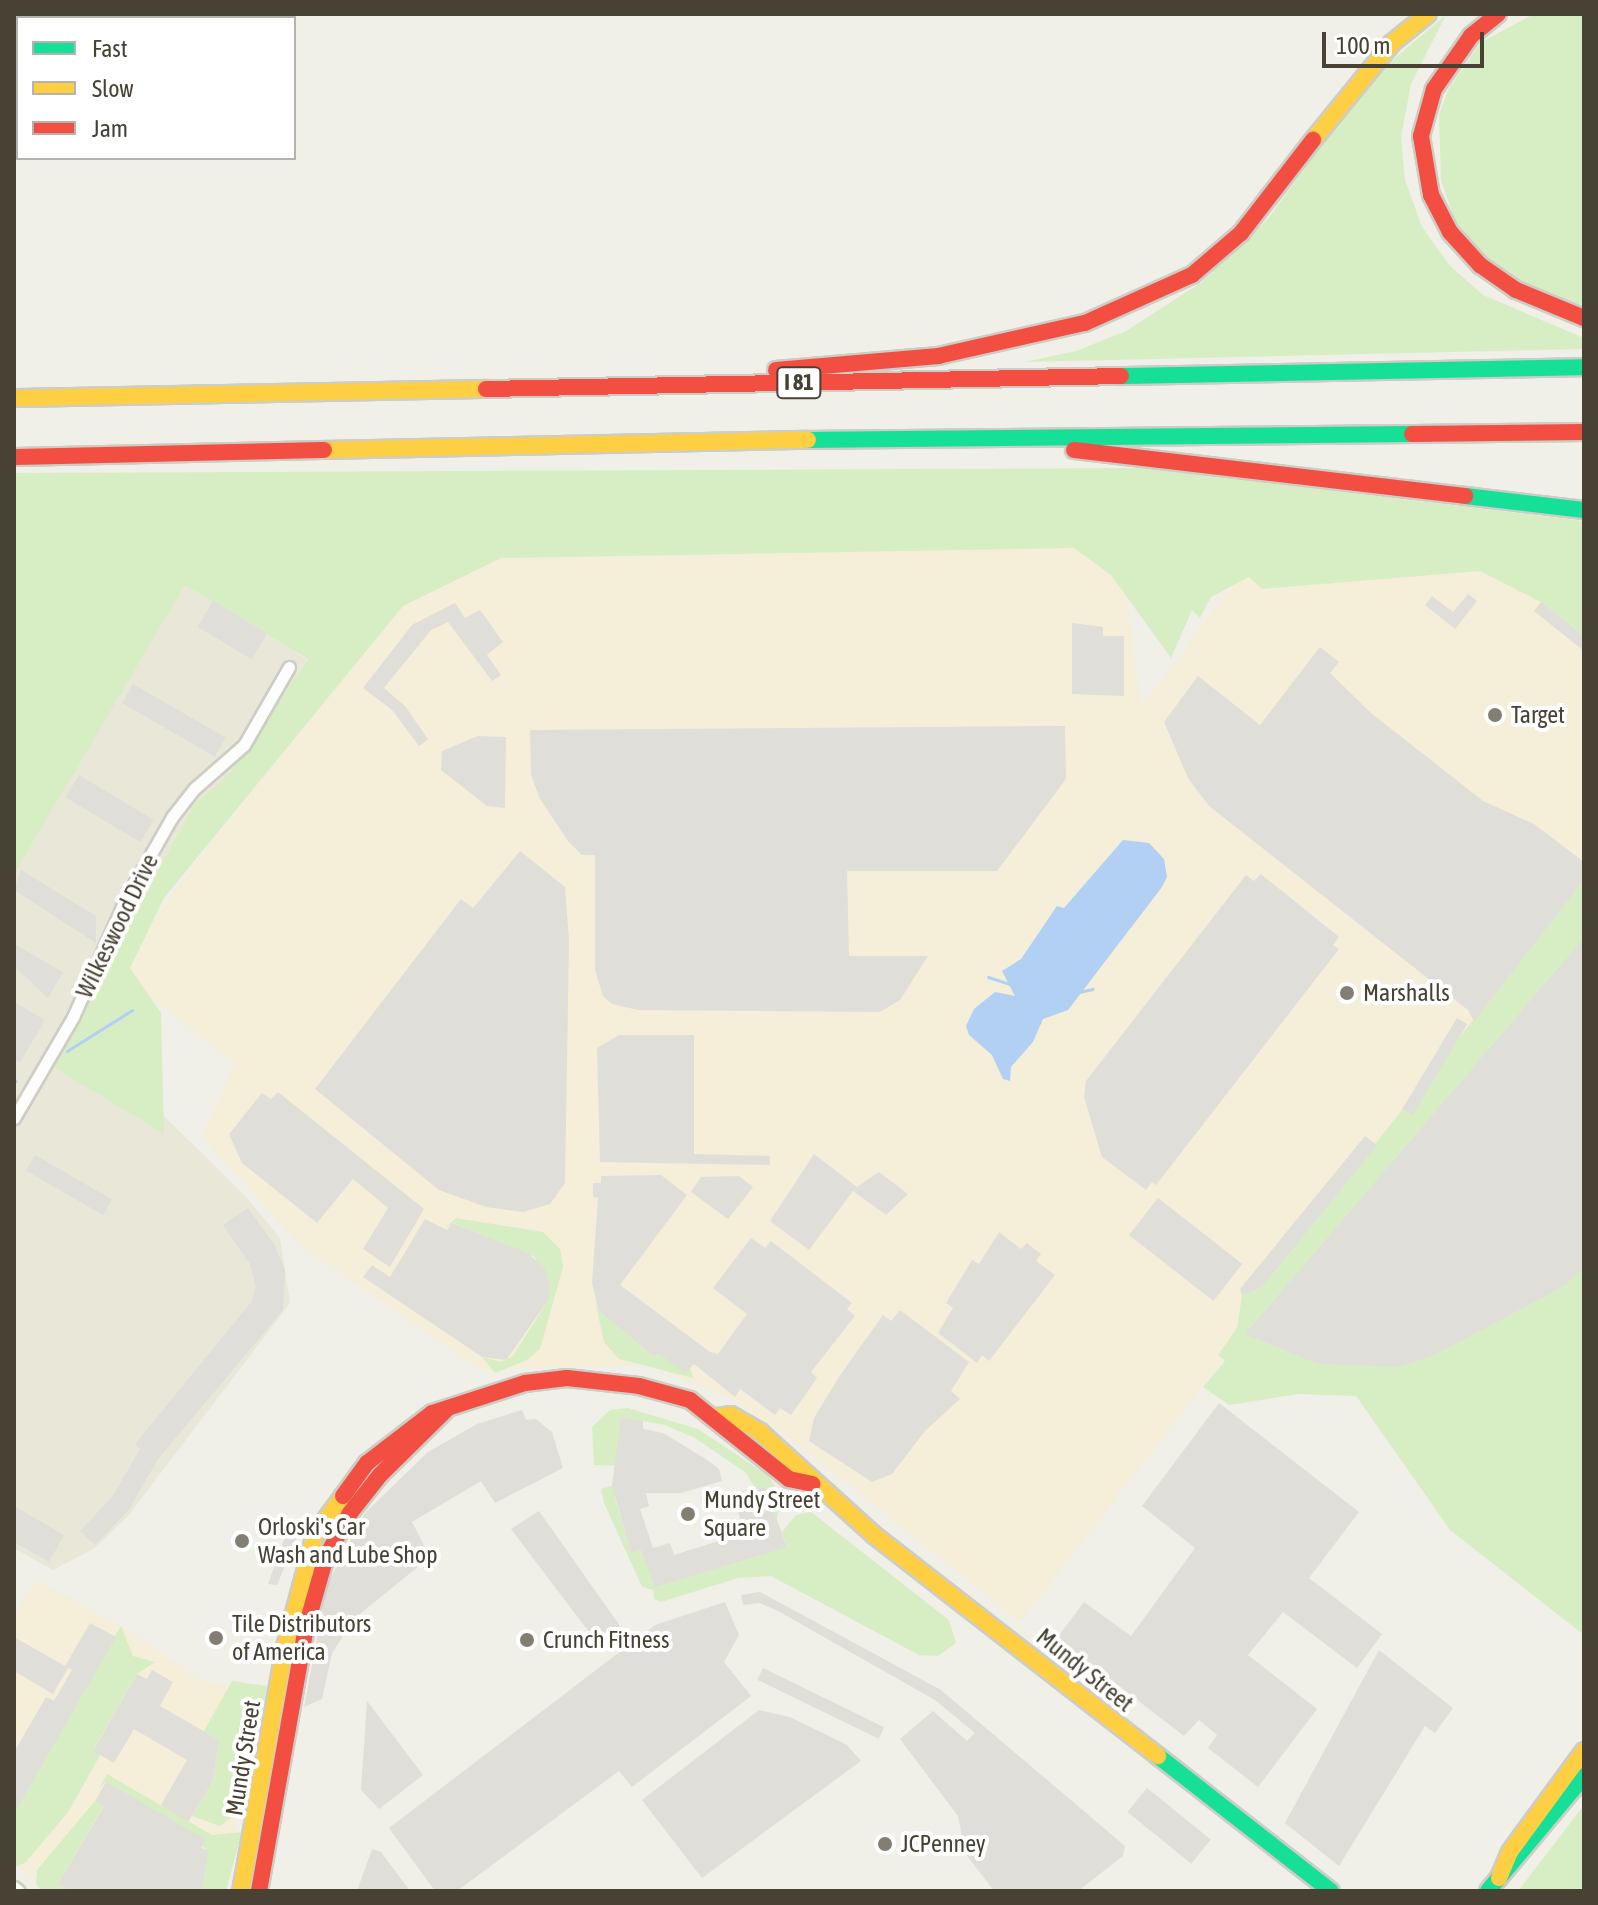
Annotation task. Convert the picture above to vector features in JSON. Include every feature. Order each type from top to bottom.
[{"type":"main road","points":[[435,390],[802,369],[938,356],[1085,323],[1192,275],[1241,233],[1354,87],[1392,43],[1428,14]]},
{"type":"main road","points":[[1498,14],[1471,36],[1434,89],[1421,136],[1431,195],[1450,232],[1480,265],[1516,290],[1584,318]]},
{"type":"main road","name":"I 81","points":[[14,398],[1584,367]]},
{"type":"main road","points":[[14,457],[1584,432]]},
{"type":"main road","points":[[991,440],[1584,510]]},
{"type":"main road","name":"Mundy Street","points":[[241,1891],[252,1852],[285,1647],[315,1534],[367,1463],[432,1413],[525,1383],[567,1378],[639,1386],[690,1400],[718,1417],[731,1415],[760,1432],[795,1461],[812,1484],[1331,1891]]},
{"type":"main road","name":"Mundy Street","points":[[259,1891],[306,1627],[326,1557],[350,1513],[380,1475],[447,1409]]},
{"type":"main road","points":[[1493,1885],[1510,1852],[1584,1751]]},
{"type":"main road","points":[[1493,1885],[1584,1776]]},
{"type":"street","name":"Wilkeswood Drive","points":[[14,1118],[85,994],[126,898],[172,817],[195,788],[244,745],[289,667]]},
{"type":"street","points":[[14,1887],[19,1891]]},
{"type":"shaded area","points":[[1073,543],[1099,555],[1126,594],[1141,708],[1243,571],[1502,552],[1584,609],[1584,916],[1238,1341],[1020,1622],[795,1442],[733,1399],[647,1365],[481,1370],[298,1243],[202,1136],[236,1063],[115,970],[397,600],[499,553]]},
{"type":"shaded area","points":[[185,584],[307,659],[77,1030],[245,1196],[280,1238],[290,1303],[128,1516],[95,1548],[53,1570],[14,1548],[14,864]]},
{"type":"shaded area","points":[[1468,594],[1477,601],[1455,629],[1425,605],[1432,596],[1453,612]]},
{"type":"shaded area","points":[[213,601],[267,633],[252,659],[198,627]]},
{"type":"shaded area","points":[[1541,602],[1584,636],[1584,651],[1534,611]]},
{"type":"shaded area","points":[[455,603],[465,618],[480,610],[503,642],[487,655],[501,675],[492,681],[448,622],[431,630],[384,688],[405,706],[428,739],[419,746],[392,710],[363,688],[412,625]]},
{"type":"shaded area","points":[[1072,623],[1103,627],[1103,636],[1124,636],[1124,696],[1072,694]]},
{"type":"shaded area","points":[[1320,647],[1339,662],[1330,673],[1371,713],[1483,801],[1534,824],[1584,862],[1584,880],[1474,1021],[1468,1010],[1209,806],[1188,778],[1164,722],[1198,676],[1260,725]]},
{"type":"shaded area","points":[[133,684],[226,738],[215,757],[122,703]]},
{"type":"shaded area","points":[[1065,726],[1066,779],[997,871],[847,871],[849,956],[928,956],[900,1000],[880,1012],[638,1010],[612,1004],[603,996],[595,970],[595,855],[582,855],[568,841],[540,799],[531,775],[530,730]]},
{"type":"shaded area","points":[[478,736],[506,737],[505,808],[487,806],[441,770],[442,751]]},
{"type":"shaded area","points":[[79,775],[154,820],[140,842],[66,797]]},
{"type":"shaded area","points":[[520,851],[565,887],[569,941],[565,1183],[550,1204],[523,1212],[486,1207],[439,1190],[315,1089],[461,899],[473,908]]},
{"type":"shaded area","points":[[21,870],[96,916],[96,943],[14,890]]},
{"type":"shaded area","points":[[1261,874],[1339,937],[1333,945],[1339,949],[1156,1185],[1152,1182],[1146,1190],[1102,1157],[1084,1097],[1086,1081],[1246,875],[1254,881]]},
{"type":"shaded area","points":[[1584,938],[1584,1267],[1565,1285],[1529,1305],[1432,1356],[1398,1367],[1318,1364],[1245,1334]]},
{"type":"shaded area","points":[[14,944],[63,972],[48,998],[14,966]]},
{"type":"shaded area","points":[[14,1002],[45,1020],[20,1062],[14,1059]]},
{"type":"shaded area","points":[[1457,1018],[1467,1024],[1413,1115],[1402,1109]]},
{"type":"shaded area","points":[[619,1035],[694,1035],[694,1154],[770,1156],[770,1165],[600,1162],[597,1048]]},
{"type":"shaded area","points":[[278,1092],[424,1209],[390,1267],[363,1249],[388,1208],[353,1179],[317,1223],[242,1163],[229,1134],[262,1093],[271,1099]]},
{"type":"shaded area","points":[[1365,1136],[1377,1145],[1262,1287],[1242,1296],[1240,1289]]},
{"type":"shaded area","points":[[814,1154],[857,1187],[879,1172],[908,1194],[886,1215],[853,1191],[809,1250],[770,1221]]},
{"type":"shaded area","points":[[35,1155],[112,1200],[103,1215],[26,1171]]},
{"type":"shaded area","points":[[661,1175],[687,1195],[620,1285],[710,1352],[718,1354],[747,1314],[713,1288],[751,1238],[765,1248],[771,1241],[852,1303],[847,1309],[855,1316],[811,1372],[817,1378],[791,1415],[780,1408],[775,1415],[740,1389],[735,1397],[694,1364],[685,1373],[658,1353],[654,1357],[599,1311],[592,1283],[598,1198],[593,1197],[593,1183],[601,1183],[601,1176]]},
{"type":"shaded area","points":[[739,1176],[753,1187],[728,1219],[691,1192],[701,1177]]},
{"type":"shaded area","points":[[1158,1198],[1242,1264],[1213,1301],[1129,1235]]},
{"type":"shaded area","points":[[248,1208],[274,1244],[285,1270],[283,1310],[158,1459],[128,1511],[95,1545],[80,1531],[113,1496],[140,1449],[135,1444],[252,1301],[256,1287],[250,1264],[223,1225]]},
{"type":"shaded area","points":[[425,1219],[447,1230],[452,1223],[528,1253],[545,1269],[551,1288],[547,1302],[506,1360],[482,1357],[363,1277],[372,1265],[390,1277]]},
{"type":"shaded area","points":[[999,1232],[1021,1249],[1027,1243],[1041,1254],[1036,1261],[1055,1275],[989,1361],[982,1355],[977,1363],[938,1333],[953,1308],[946,1303],[972,1260],[979,1264]]},
{"type":"shaded area","points":[[900,1310],[969,1362],[951,1391],[960,1399],[925,1431],[892,1474],[872,1482],[809,1441],[814,1418],[841,1374],[883,1315],[891,1321]]},
{"type":"shaded area","points":[[1219,1403],[1359,1512],[1309,1578],[1382,1634],[1357,1668],[1283,1612],[1248,1655],[1317,1709],[1258,1787],[1208,1748],[1217,1735],[1199,1720],[1184,1736],[1057,1638],[1084,1602],[1131,1636],[1195,1548],[1142,1506]]},
{"type":"shaded area","points":[[522,1410],[526,1420],[536,1419],[552,1432],[563,1468],[495,1503],[481,1481],[412,1522],[430,1557],[355,1618],[332,1653],[322,1699],[304,1707],[327,1585],[365,1513],[428,1452],[477,1424]]},
{"type":"shaded area","points":[[621,1417],[643,1421],[643,1429],[663,1433],[706,1459],[719,1469],[722,1481],[681,1493],[646,1493],[649,1506],[640,1509],[653,1548],[670,1543],[674,1555],[744,1533],[733,1493],[765,1487],[787,1547],[655,1587],[641,1550],[631,1553],[612,1485]]},
{"type":"shaded area","points":[[14,1506],[64,1535],[49,1562],[14,1542]]},
{"type":"shaded area","points":[[539,1511],[620,1626],[598,1644],[511,1529]]},
{"type":"shaded area","points":[[290,1523],[299,1531],[277,1585],[268,1584]]},
{"type":"shaded area","points":[[36,1580],[132,1632],[199,1680],[260,1693],[233,1845],[217,1891],[48,1891],[14,1864],[14,1617]]},
{"type":"shaded area","points":[[760,1592],[941,1690],[1125,1846],[1123,1856],[1078,1891],[994,1891],[965,1853],[958,1816],[900,1739],[933,1711],[967,1741],[975,1733],[935,1700],[778,1611],[760,1603],[743,1605],[741,1595]]},
{"type":"shaded area","points":[[725,1602],[739,1635],[724,1662],[751,1696],[632,1787],[619,1771],[457,1891],[435,1891],[389,1828],[655,1625]]},
{"type":"shaded area","points":[[90,1623],[116,1637],[15,1812],[14,1752],[46,1697],[54,1701],[72,1670],[68,1668],[53,1694],[14,1671],[14,1637],[65,1666]]},
{"type":"shaded area","points":[[1379,1650],[1453,1708],[1435,1733],[1425,1726],[1339,1866],[1285,1823]]},
{"type":"shaded area","points":[[763,1668],[884,1727],[879,1739],[757,1680]]},
{"type":"shaded area","points":[[152,1670],[173,1682],[160,1706],[219,1740],[213,1781],[188,1822],[161,1805],[187,1760],[134,1729],[114,1763],[93,1751],[137,1674],[147,1679]]},
{"type":"shaded area","points":[[367,1701],[423,1775],[379,1809],[361,1790]]},
{"type":"shaded area","points":[[759,1710],[790,1717],[847,1745],[861,1761],[702,1878],[642,1800]]},
{"type":"shaded area","points":[[106,1782],[205,1839],[201,1848],[209,1850],[201,1891],[69,1891],[58,1884],[104,1806],[95,1801]]},
{"type":"shaded area","points":[[1147,1788],[1211,1840],[1191,1864],[1127,1812]]},
{"type":"shaded area","points":[[372,1849],[381,1852],[410,1891],[357,1891]]},
{"type":"green space","points":[[1534,14],[1584,14],[1584,309],[1533,290],[1478,252],[1454,218],[1441,180],[1439,114],[1449,88],[1481,42]]},
{"type":"green space","points":[[1446,15],[1411,84],[1401,137],[1405,180],[1422,227],[1450,266],[1483,295],[1584,338],[1584,349],[1025,362],[1076,351],[1126,331],[1202,282],[1267,220],[1371,78]]},
{"type":"green space","points":[[1147,468],[1584,521],[1584,636],[1541,602],[1480,571],[1262,589],[1249,577],[1211,597],[1200,618],[1192,610],[1171,658],[1111,575],[1074,548],[501,558],[403,606],[164,898],[130,968],[161,1013],[164,1134],[52,1066],[194,805],[229,774],[308,659],[185,585],[14,874],[14,473]]},
{"type":"green space","points":[[1584,880],[1584,1635],[1450,1530],[1356,1396],[1298,1394],[1229,1405],[1203,1387],[1225,1361],[1218,1355],[1237,1328],[1242,1296],[1262,1287]]},
{"type":"green space","points":[[456,1218],[543,1232],[560,1249],[563,1267],[540,1349],[527,1360],[495,1373],[482,1357],[501,1362],[513,1356],[547,1302],[535,1257],[453,1223],[444,1229]]},
{"type":"green space","points":[[595,1300],[599,1311],[654,1357],[658,1352],[690,1367],[693,1378],[619,1359],[604,1342]]},
{"type":"green space","points":[[628,1408],[698,1429],[769,1476],[781,1497],[776,1524],[746,1473],[695,1438],[665,1425],[643,1421],[624,1466],[594,1465],[592,1427],[610,1410]]},
{"type":"green space","points":[[618,1484],[615,1498],[631,1552],[641,1550],[649,1568],[787,1546],[782,1532],[796,1515],[811,1512],[949,1620],[956,1643],[938,1656],[919,1655],[771,1576],[738,1578],[661,1602],[654,1599],[653,1590],[642,1587],[604,1503],[601,1489]]},
{"type":"green space","points":[[121,1626],[133,1656],[155,1662],[137,1674],[93,1750],[100,1755],[69,1811],[25,1863],[14,1867],[14,1811]]},
{"type":"green space","points":[[232,1681],[267,1686],[244,1808],[220,1826],[192,1816],[213,1781],[219,1741],[204,1731]]},
{"type":"green space","points":[[107,1774],[212,1835],[242,1832],[226,1891],[201,1891],[208,1850],[105,1782],[99,1789]]},
{"type":"green space","points":[[95,1801],[104,1805],[58,1884],[69,1891],[41,1891],[36,1883],[37,1870]]},
{"type":"green space","points":[[1584,1805],[1584,1891],[1518,1891]]},
{"type":"water","points":[[1123,840],[1149,843],[1164,859],[1167,877],[1162,887],[1068,1010],[1043,1019],[1033,1042],[1011,1067],[1010,1081],[1003,1079],[992,1055],[969,1035],[966,1026],[974,1009],[995,992],[1015,996],[1002,971],[1021,959],[1057,906],[1064,908]]},
{"type":"waterway","points":[[988,977],[1015,986]]},
{"type":"waterway","points":[[1079,992],[1093,989]]},
{"type":"waterway","points":[[67,1051],[132,1010]]},
{"type":"traffic: fast","points":[[1121,376],[1584,367]]},
{"type":"traffic: fast","points":[[808,440],[1412,434]]},
{"type":"traffic: fast","points":[[1465,496],[1584,510]]},
{"type":"traffic: fast","points":[[1158,1756],[1331,1891]]},
{"type":"traffic: fast","points":[[1488,1891],[1584,1776]]},
{"type":"traffic: slow","points":[[1313,140],[1392,43],[1428,14]]},
{"type":"traffic: slow","points":[[14,398],[486,389]]},
{"type":"traffic: slow","points":[[324,450],[808,440]]},
{"type":"traffic: slow","points":[[718,1417],[731,1415],[760,1432],[874,1535],[1158,1756]]},
{"type":"traffic: slow","points":[[241,1891],[285,1647],[315,1534],[343,1496]]},
{"type":"traffic: slow","points":[[1499,1878],[1510,1852],[1584,1751]]},
{"type":"traffic: jam","points":[[1498,14],[1471,36],[1434,89],[1421,136],[1431,195],[1450,232],[1480,265],[1516,290],[1584,318]]},
{"type":"traffic: jam","points":[[776,370],[938,356],[1085,323],[1192,275],[1241,233],[1313,140]]},
{"type":"traffic: jam","points":[[486,389],[1121,376]]},
{"type":"traffic: jam","points":[[1412,434],[1584,432]]},
{"type":"traffic: jam","points":[[14,457],[324,450]]},
{"type":"traffic: jam","points":[[1074,450],[1465,496]]},
{"type":"traffic: jam","points":[[343,1496],[367,1463],[432,1413],[525,1383],[567,1378],[639,1386],[690,1400],[789,1479],[812,1484]]},
{"type":"traffic: jam","points":[[259,1891],[306,1627],[326,1557],[350,1513],[380,1475],[447,1409]]},
{"type":"place","name":"Target","points":[[1495,715]]},
{"type":"place","name":"Marshalls","points":[[1347,993]]},
{"type":"place","name":"Mundy Street Square","points":[[688,1514]]},
{"type":"place","name":"Orloski's Car Wash and Lube Shop","points":[[242,1541]]},
{"type":"place","name":"Tile Distributors of America","points":[[216,1638]]},
{"type":"place","name":"Crunch Fitness","points":[[527,1640]]},
{"type":"place","name":"JCPenney","points":[[885,1844]]}]
